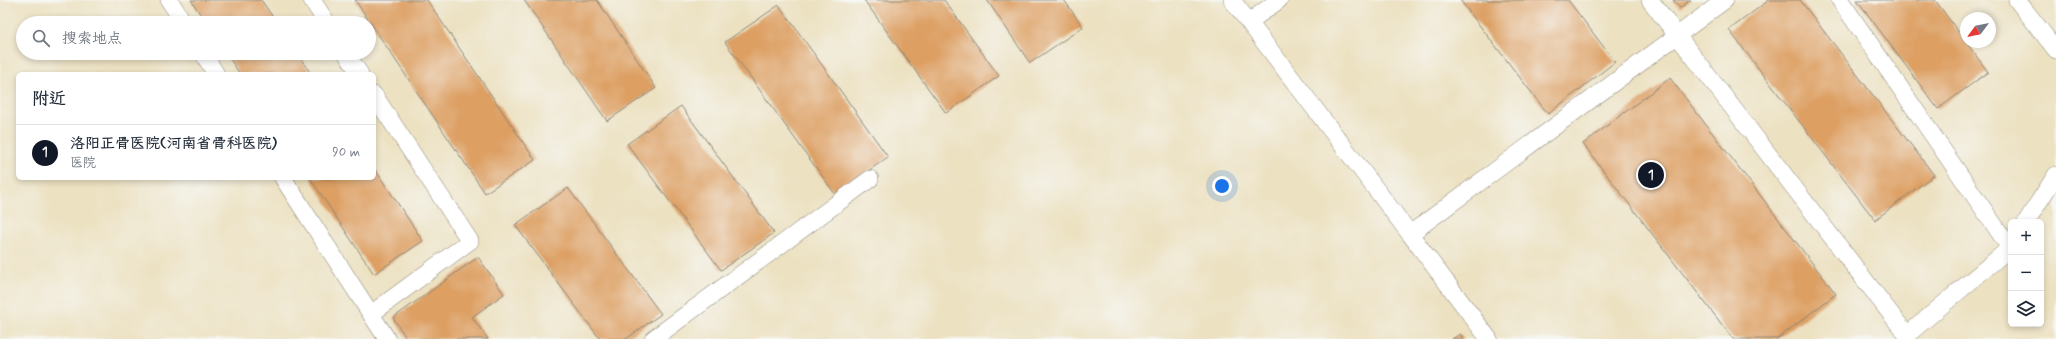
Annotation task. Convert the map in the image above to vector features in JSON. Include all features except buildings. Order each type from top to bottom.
[{"type":"lane","points":[[169,0],[179,16]]},
{"type":"lane","points":[[312,0],[322,16]]},
{"type":"lane","points":[[1232,0],[1489,339]]},
{"type":"lane","points":[[1249,22],[1279,0]]},
{"type":"lane","points":[[1650,0],[1905,337],[2008,250]]},
{"type":"lane","points":[[1410,234],[1726,0]]},
{"type":"lane","points":[[1840,0],[2008,243]]},
{"type":"lane","points":[[2017,0],[2056,50]]},
{"type":"lane","points":[[207,60],[215,72]]},
{"type":"lane","points":[[351,60],[359,72]]},
{"type":"lane","points":[[371,314],[470,241],[376,98]]},
{"type":"lane","points":[[2028,219],[2056,175]]},
{"type":"lane","points":[[653,339],[870,179]]},
{"type":"lane","points":[[284,180],[387,339]]},
{"type":"place","name":"洛阳正骨医院(河南省骨科医院)","points":[[1651,175]]}]
